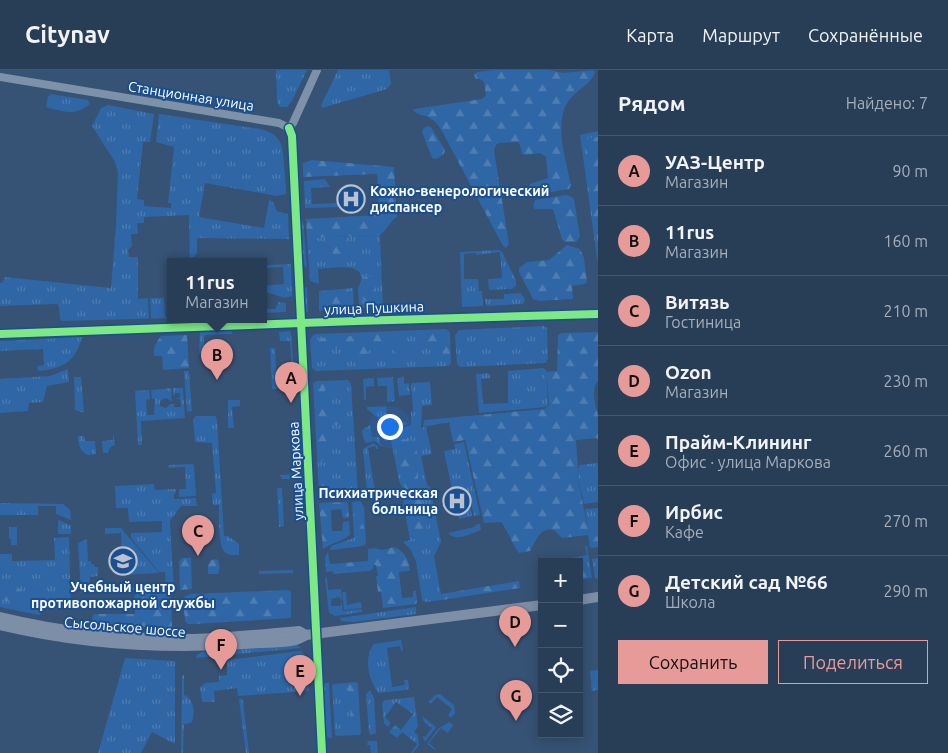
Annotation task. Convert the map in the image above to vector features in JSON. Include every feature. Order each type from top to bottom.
[{"type":"main road","points":[[583,599],[598,597]]},
{"type":"main road","name":"Сысольское шоссе","points":[[0,616],[81,631],[128,636],[194,639],[299,632],[311,634],[538,606]]},
{"type":"main road","name":"Сысольское шоссе","points":[[0,625],[80,639],[180,647],[300,640],[311,634]]},
{"type":"street","points":[[289,128],[317,70]]},
{"type":"street","name":"Станционная улица","points":[[0,77],[279,123],[289,128]]},
{"type":"street","name":"улица Маркова","points":[[289,128],[292,136],[301,323],[311,634],[322,753]]},
{"type":"street","name":"улица Пушкина","points":[[0,334],[598,314]]},
{"type":"green space","points":[[276,70],[307,70],[292,101],[287,107],[280,107],[277,102]]},
{"type":"green space","points":[[338,70],[389,70],[391,84],[387,89],[322,108],[321,105]]},
{"type":"green space","points":[[493,70],[549,70],[563,73],[593,70],[595,72],[588,83],[565,106],[562,117],[562,140],[571,185],[569,189],[535,195],[531,194],[528,188],[530,184],[548,178],[546,157],[540,153],[522,154],[518,142],[499,143],[496,145],[494,150],[509,244],[506,248],[503,246],[439,126],[429,117],[413,110],[482,99],[486,95],[484,82],[476,79],[474,75],[477,72]]},
{"type":"green space","points":[[51,94],[88,100],[90,104],[75,112],[65,112],[49,108],[46,107],[48,97]]},
{"type":"green space","points":[[108,105],[154,114],[150,142],[143,142],[137,199],[144,200],[144,206],[171,208],[171,203],[168,203],[174,147],[156,142],[159,114],[260,129],[273,134],[282,147],[286,194],[277,196],[205,183],[199,217],[264,228],[269,200],[273,202],[277,211],[288,214],[289,239],[197,238],[197,253],[194,257],[190,258],[189,215],[144,217],[144,223],[137,223],[138,234],[131,234],[132,246],[128,250],[129,257],[138,257],[138,299],[148,298],[149,319],[62,321],[60,320],[57,304],[0,306],[0,283],[2,283],[5,277],[111,288],[118,172],[115,162],[92,126],[101,108]]},
{"type":"green space","points":[[427,126],[431,127],[445,150],[444,154],[437,159],[432,158],[422,132]]},
{"type":"green space","points":[[598,131],[598,265],[580,135]]},
{"type":"green space","points":[[598,137],[598,245],[584,143],[588,138]]},
{"type":"green space","points":[[312,160],[394,167],[397,217],[380,235],[307,238],[306,219],[379,215],[377,174],[303,177],[303,163]]},
{"type":"green space","points":[[325,179],[330,187],[311,188],[312,204],[345,203],[345,207],[305,208],[304,181]]},
{"type":"green space","points":[[566,195],[574,199],[580,237],[576,242],[565,242],[562,239],[553,209],[535,209],[533,206],[535,200]]},
{"type":"green space","points":[[303,220],[307,269],[302,262],[300,222]]},
{"type":"green space","points":[[380,235],[383,308],[359,308],[358,288],[361,279],[359,272],[355,269],[343,267],[318,269],[319,284],[310,281],[307,238]]},
{"type":"green space","points":[[346,240],[350,244],[350,250],[342,255],[325,251],[318,244],[325,241]]},
{"type":"green space","points":[[567,245],[580,249],[584,258],[587,282],[572,286],[573,299],[539,301],[533,299],[519,272],[519,268],[527,262],[549,260]]},
{"type":"green space","points":[[499,250],[502,252],[516,280],[516,286],[512,289],[489,290],[488,279],[502,278],[500,252],[476,255],[476,253],[464,254],[464,279],[478,279],[479,291],[482,291],[483,306],[462,307],[460,252]]},
{"type":"green space","points":[[291,264],[292,296],[285,298],[267,292],[267,286],[284,284],[283,267],[267,268],[267,265]]},
{"type":"green space","points":[[366,275],[372,277],[376,287],[375,297],[371,303],[363,299],[361,295],[362,283]]},
{"type":"green space","points":[[307,287],[308,312],[304,310],[303,289]]},
{"type":"green space","points":[[353,288],[354,309],[319,311],[319,291]]},
{"type":"green space","points":[[347,290],[352,294],[351,307],[325,309],[321,303],[320,295],[323,291]]},
{"type":"green space","points":[[521,293],[525,299],[522,304],[486,306],[485,299],[504,299],[504,294]]},
{"type":"green space","points":[[150,298],[164,298],[165,317],[167,318],[150,319]]},
{"type":"green space","points":[[279,302],[286,303],[286,312],[267,313],[267,309],[275,309]]},
{"type":"green space","points":[[544,326],[547,328],[548,358],[546,363],[460,367],[457,364],[455,335],[459,330]]},
{"type":"green space","points":[[231,329],[232,334],[206,335],[204,337],[204,352],[202,354],[199,353],[200,330]]},
{"type":"green space","points":[[446,329],[450,332],[451,363],[449,366],[316,371],[312,368],[310,340],[316,334]]},
{"type":"green space","points":[[290,331],[294,372],[292,372],[290,341],[280,341],[279,332]]},
{"type":"green space","points":[[444,331],[449,336],[450,358],[447,361],[443,358],[442,342],[419,342],[417,339],[422,332]]},
{"type":"green space","points":[[598,332],[598,381],[594,392],[598,415],[598,440],[597,438],[576,440],[579,484],[589,534],[598,537],[598,546],[590,547],[588,535],[562,538],[554,531],[548,529],[538,536],[530,551],[519,553],[502,522],[484,523],[465,440],[453,442],[449,422],[423,427],[424,420],[545,409],[549,405],[547,382],[543,372],[557,371],[558,335],[562,333]]},
{"type":"green space","points":[[372,333],[397,334],[400,338],[401,355],[397,356],[394,346],[371,345],[368,339]]},
{"type":"green space","points":[[187,335],[189,368],[163,370],[162,356],[154,356],[154,348],[159,338],[161,336]]},
{"type":"green space","points":[[356,336],[363,339],[367,344],[369,351],[367,358],[359,358],[356,347],[320,349],[316,344],[319,338]]},
{"type":"green space","points":[[82,337],[76,353],[67,363],[47,370],[38,371],[37,366],[44,365],[43,349],[0,351],[0,341]]},
{"type":"green space","points":[[270,348],[275,348],[277,389],[272,389]]},
{"type":"green space","points":[[543,368],[546,370],[548,405],[546,407],[479,413],[476,374],[488,373],[490,375],[490,378],[481,379],[483,404],[508,403],[508,371]]},
{"type":"green space","points":[[68,369],[69,382],[47,386],[43,402],[29,403],[28,411],[0,413],[0,379],[50,376]]},
{"type":"green space","points":[[184,371],[189,371],[192,411],[187,412]]},
{"type":"green space","points":[[404,376],[404,384],[409,383],[410,395],[399,396],[397,379]]},
{"type":"green space","points":[[74,377],[81,377],[84,413],[75,410]]},
{"type":"green space","points":[[393,377],[395,401],[387,402],[387,386],[378,386],[377,378]]},
{"type":"green space","points":[[374,378],[374,386],[366,387],[366,400],[364,400],[363,379]]},
{"type":"green space","points":[[348,380],[351,384],[358,494],[354,496],[323,498],[319,493],[313,383],[317,381]]},
{"type":"green space","points":[[336,381],[341,386],[325,389],[326,411],[340,413],[343,418],[340,424],[326,426],[328,459],[327,461],[320,460],[318,457],[314,386],[318,383]]},
{"type":"green space","points":[[430,382],[432,405],[422,406],[421,428],[426,427],[432,454],[421,456],[427,485],[430,487],[441,542],[434,556],[442,600],[426,602],[422,600],[416,561],[410,549],[403,542],[410,540],[402,496],[406,494],[399,481],[391,440],[385,441],[383,436],[379,436],[378,425],[389,429],[411,425],[411,412],[413,411],[411,383]]},
{"type":"green space","points":[[171,388],[172,402],[166,398],[163,399],[160,401],[160,406],[166,408],[170,404],[174,404],[174,407],[181,407],[180,399],[174,399],[180,398],[180,393],[173,395],[173,388],[183,388],[185,418],[141,421],[142,445],[138,445],[135,391],[149,390],[150,399],[146,400],[147,415],[154,415],[155,399],[152,399],[151,390]]},
{"type":"green space","points":[[228,400],[240,400],[240,406],[232,407],[234,428],[228,428]]},
{"type":"green space","points":[[386,406],[388,423],[407,422],[406,425],[389,427],[367,409],[367,407]]},
{"type":"green space","points":[[196,416],[215,416],[217,419],[224,536],[228,536],[239,544],[239,555],[227,554],[222,547],[219,529],[219,505],[213,505],[212,494],[216,493],[212,443],[195,442],[193,419]]},
{"type":"green space","points":[[370,425],[372,437],[379,437],[380,444],[385,446],[381,446],[375,441],[366,443],[362,430]]},
{"type":"green space","points":[[382,428],[392,431],[392,438],[387,439],[380,435],[379,430]]},
{"type":"green space","points":[[113,433],[115,445],[110,447],[108,453],[103,453],[102,441],[113,440]]},
{"type":"green space","points":[[298,435],[300,479],[282,479],[280,475],[298,474],[295,436]]},
{"type":"green space","points":[[78,436],[84,436],[85,441],[95,441],[96,454],[88,455],[81,450]]},
{"type":"green space","points":[[407,439],[413,442],[418,455],[418,488],[427,519],[425,532],[415,539],[411,538],[404,500],[408,493],[402,481],[395,444],[398,440]]},
{"type":"green space","points":[[464,442],[480,515],[474,516],[468,491],[453,494],[444,451],[455,449],[454,444]]},
{"type":"green space","points":[[373,443],[378,446],[378,449],[375,446],[368,448],[375,492],[367,492],[363,449]]},
{"type":"green space","points":[[598,463],[598,502],[584,504],[579,480],[579,465]]},
{"type":"green space","points":[[169,465],[194,465],[196,496],[179,497],[179,489],[186,489],[185,467],[168,468]]},
{"type":"green space","points":[[326,470],[328,472],[329,489],[341,489],[345,484],[348,486],[346,495],[329,497],[323,494],[321,473]]},
{"type":"green space","points":[[154,484],[155,490],[176,489],[174,499],[196,498],[197,506],[181,506],[170,521],[174,589],[166,589],[165,572],[159,572],[131,538],[131,533],[162,532],[162,521],[129,522],[128,508],[116,508],[115,486]]},
{"type":"green space","points":[[277,488],[282,488],[284,526],[279,527]]},
{"type":"green space","points":[[359,501],[364,507],[366,544],[330,550],[331,546],[354,538],[352,502]]},
{"type":"green space","points":[[347,502],[349,518],[343,518],[341,509],[331,510],[332,531],[342,531],[343,522],[349,521],[350,534],[323,549],[319,503]]},
{"type":"green space","points":[[0,503],[63,504],[70,510],[71,520],[56,514],[56,506],[38,506],[38,515],[0,515]]},
{"type":"green space","points":[[359,505],[362,510],[363,537],[358,542],[356,539],[354,508]]},
{"type":"green space","points":[[470,506],[472,516],[459,519],[460,508]]},
{"type":"green space","points":[[598,508],[598,547],[591,548],[585,509]]},
{"type":"green space","points":[[59,520],[71,526],[71,534],[58,534]]},
{"type":"green space","points":[[480,524],[481,530],[464,536],[455,537],[448,533],[474,527]]},
{"type":"green space","points":[[9,527],[17,527],[17,545],[11,545]]},
{"type":"green space","points":[[105,528],[121,528],[159,573],[122,575],[121,533],[105,534]]},
{"type":"green space","points":[[69,537],[71,610],[47,608],[39,615],[0,607],[0,554],[12,554],[12,561],[55,560],[54,538]]},
{"type":"green space","points":[[87,539],[88,561],[94,564],[94,567],[98,567],[98,576],[90,577],[90,589],[113,588],[113,592],[81,593],[78,543]]},
{"type":"green space","points":[[585,546],[587,546],[592,578],[583,579],[583,558],[572,558],[587,555]]},
{"type":"green space","points":[[394,547],[404,553],[410,571],[399,572],[402,598],[413,597],[413,591],[416,591],[416,604],[383,608],[381,592],[378,592],[376,565],[326,572],[325,557],[328,552],[330,564],[368,561],[368,549],[382,550]]},
{"type":"green space","points":[[182,558],[191,558],[192,589],[180,590],[179,562]]},
{"type":"green space","points":[[598,558],[598,578],[595,579],[592,559]]},
{"type":"green space","points":[[216,559],[220,567],[218,574],[208,574],[208,565],[211,560]]},
{"type":"green space","points":[[586,564],[589,568],[590,576],[583,578],[583,566]]},
{"type":"green space","points":[[373,565],[373,569],[370,571],[333,574],[333,571]]},
{"type":"green space","points":[[293,570],[293,573],[259,574],[259,571]]},
{"type":"green space","points":[[327,577],[328,590],[341,589],[342,601],[339,597],[331,599],[331,606],[340,606],[342,602],[343,611],[362,609],[362,612],[335,616],[329,613],[325,579]]},
{"type":"green space","points":[[519,581],[520,588],[442,600],[441,594]]},
{"type":"green space","points":[[4,584],[20,589],[26,597],[25,602],[16,603],[2,600],[0,597],[0,587]]},
{"type":"green space","points":[[162,586],[162,589],[124,591],[124,588]]},
{"type":"green space","points":[[288,590],[291,592],[291,618],[194,624],[188,624],[185,621],[183,598],[190,594]]},
{"type":"green space","points":[[342,592],[346,592],[347,605],[361,602],[362,608],[344,610]]},
{"type":"green space","points":[[169,593],[171,596],[172,629],[99,623],[92,620],[93,615],[96,614],[135,614],[134,597],[136,594]]},
{"type":"green space","points":[[416,607],[416,614],[353,622],[341,621],[340,618]]},
{"type":"green space","points":[[401,640],[403,650],[401,651],[400,646],[387,648],[392,687],[405,685],[404,680],[408,680],[409,688],[407,690],[378,693],[368,668],[371,650],[374,644]]},
{"type":"green space","points":[[296,644],[301,648],[196,658],[202,652]]},
{"type":"green space","points":[[301,651],[306,657],[309,691],[238,696],[237,688],[214,691],[215,702],[202,702],[200,688],[205,683],[219,682],[219,676],[227,675],[227,660]]},
{"type":"green space","points":[[125,658],[175,661],[175,744],[152,732],[141,753],[98,753]]},
{"type":"green space","points":[[598,670],[598,690],[592,691],[590,671]]},
{"type":"green space","points":[[184,675],[184,696],[186,695],[191,701],[194,712],[191,723],[184,724],[183,753],[181,753],[182,676]]},
{"type":"green space","points":[[356,682],[358,684],[361,733],[360,735],[335,735],[332,685]]},
{"type":"green space","points":[[329,683],[332,738],[325,735],[323,685]]},
{"type":"green space","points":[[353,684],[356,687],[359,731],[357,734],[338,734],[338,730],[351,727],[350,693],[349,690],[336,690],[335,687],[337,685]]},
{"type":"green space","points":[[370,690],[374,698],[376,733],[371,735],[369,733],[366,694]]},
{"type":"green space","points":[[440,694],[454,705],[455,713],[451,718],[448,715],[452,709],[437,697],[431,704],[429,702],[435,695]]},
{"type":"green space","points":[[414,697],[418,726],[414,732],[418,735],[419,745],[411,753],[417,744],[402,732],[397,738],[389,732],[395,725],[401,730],[413,714],[396,702],[385,717],[391,723],[388,727],[384,724],[382,703],[385,700]]},
{"type":"green space","points":[[241,698],[243,701],[249,753],[246,753],[239,700]]},
{"type":"green space","points":[[422,716],[436,727],[425,742],[422,736],[425,737],[432,728],[424,722]]},
{"type":"green space","points":[[449,722],[453,725],[448,733],[441,728],[429,743],[435,750],[427,744],[438,729]]},
{"type":"green space","points":[[368,741],[377,741],[378,753],[371,753],[370,745],[367,745]]},
{"type":"cycle path","points":[[289,128],[292,136],[322,753]]},
{"type":"cycle path","points":[[0,334],[598,314]]},
{"type":"place","name":"Кожно-венерологический диспансер","points":[[351,199]]},
{"type":"place","name":"11rus","points":[[217,380]]},
{"type":"place","name":"УАЗ-Центр","points":[[291,403]]},
{"type":"place","name":"Психиатрическая больница","points":[[457,501]]},
{"type":"place","name":"Витязь","points":[[198,556]]},
{"type":"place","name":"Учебный центр противопожарной службы","points":[[123,561]]},
{"type":"place","name":"Ozon","points":[[515,647]]},
{"type":"place","name":"Ирбис","points":[[221,670]]},
{"type":"place","name":"Прайм-Клининг","points":[[300,696]]},
{"type":"place","name":"Детский сад №66","points":[[516,721]]}]
